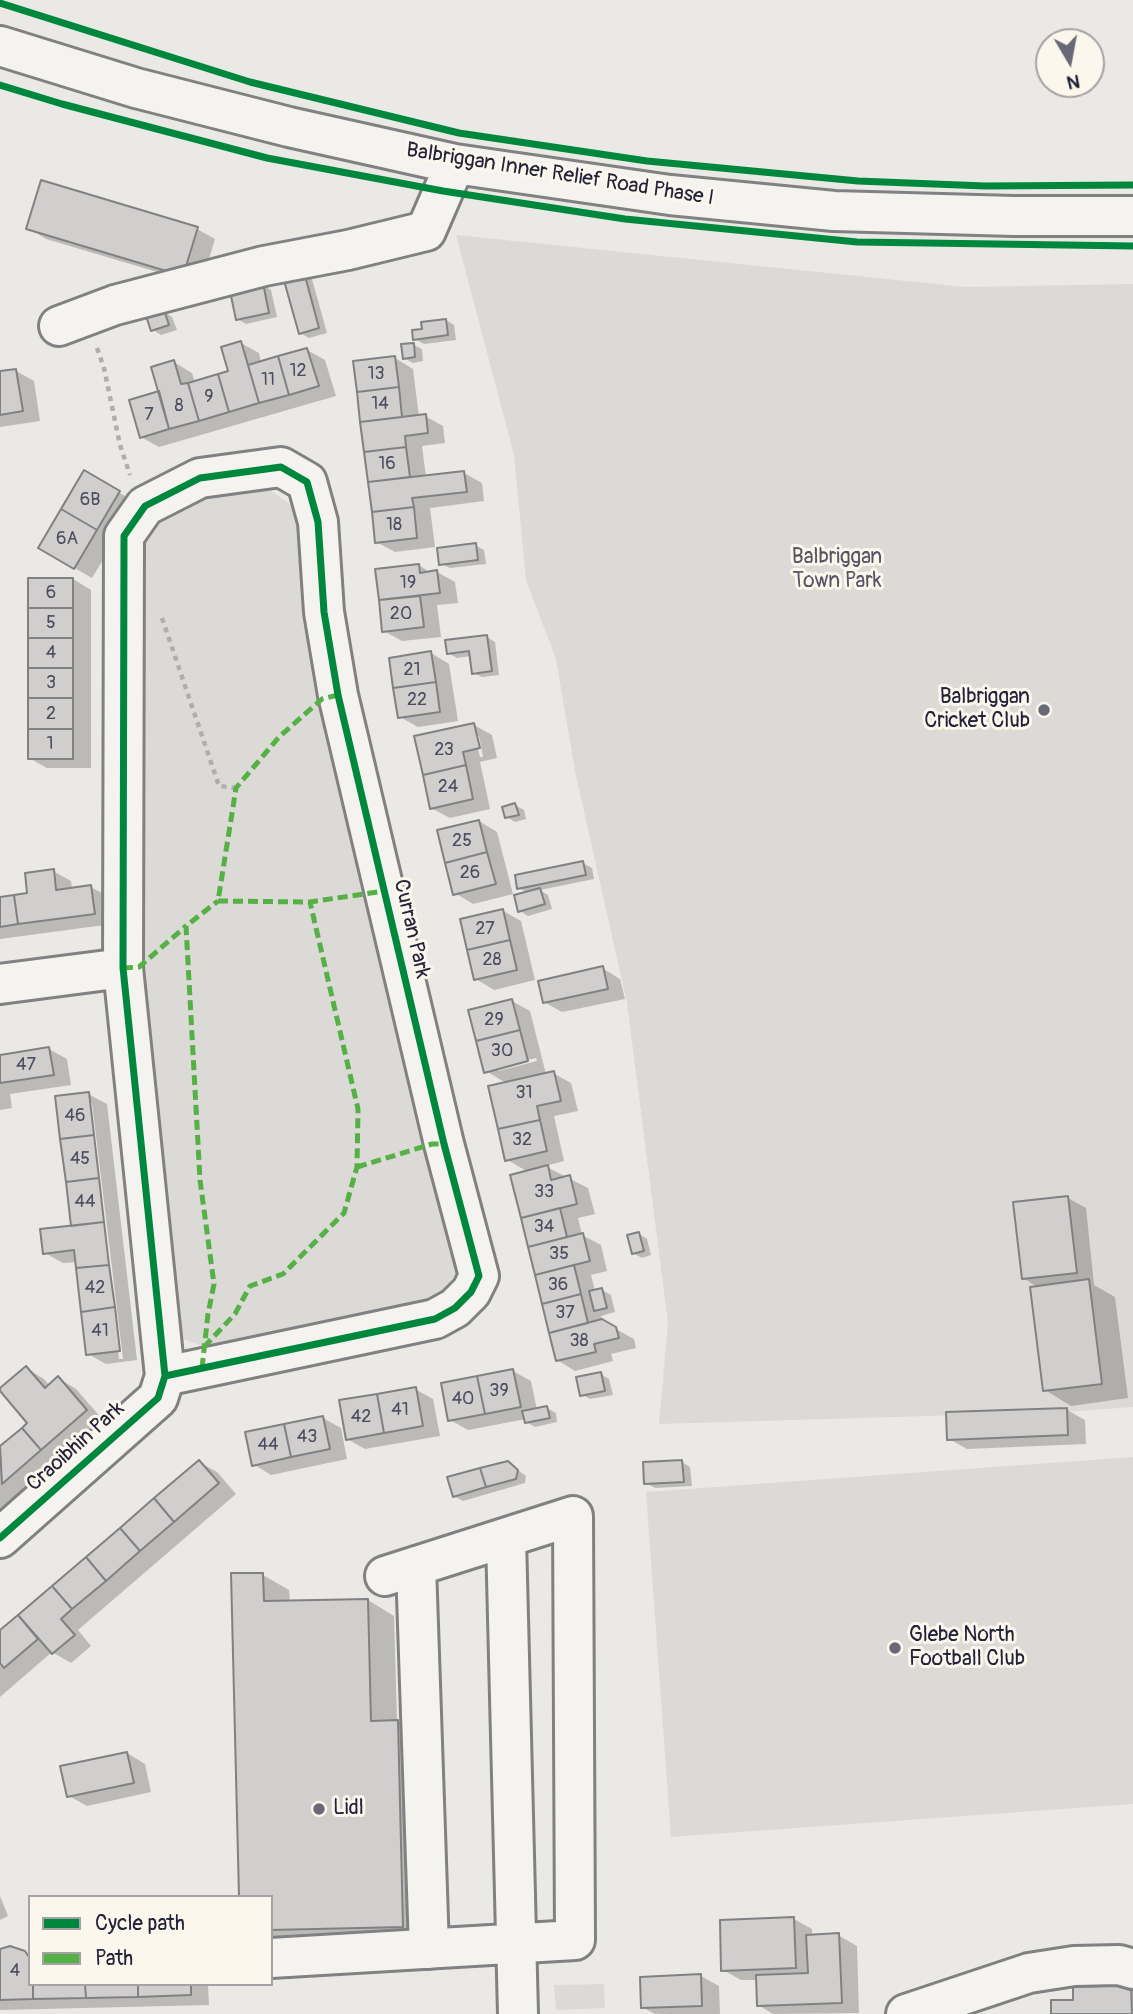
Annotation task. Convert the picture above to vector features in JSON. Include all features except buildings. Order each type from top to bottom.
[{"type":"street","name":"Balbriggan Inner Relief Road Phase I","points":[[0,46],[136,88],[289,127],[455,164],[670,195],[834,211],[1133,216]]},
{"type":"street","points":[[59,326],[115,305],[264,267],[426,231],[455,164]]},
{"type":"street","name":"Curran Park","points":[[281,467],[307,482],[318,522],[324,612],[338,695],[444,1144],[479,1276],[471,1292],[455,1308],[435,1319],[165,1376],[123,968],[124,537],[145,506],[200,478],[281,467]]},
{"type":"street","points":[[0,984],[123,968]]},
{"type":"street","name":"Craoibhin Park","points":[[0,1538],[158,1398],[165,1376]]},
{"type":"street","points":[[273,1958],[429,1949],[516,1944],[575,1940],[573,1516],[400,1571],[429,1949]]},
{"type":"street","points":[[506,1538],[518,2014]]},
{"type":"street","points":[[906,2014],[1029,1973],[1074,1966],[1119,1965],[1133,1969]]},
{"type":"green space","name":"Balbriggan Town Park","points":[[456,235],[965,287],[1133,284],[1133,1407],[1064,1412],[659,1424],[668,1323],[627,1003],[575,771],[556,659],[526,580],[514,455]]},
{"type":"green space","points":[[266,487],[294,507],[305,531],[460,1269],[432,1304],[204,1347],[181,1338],[138,951],[134,572],[147,527],[190,504],[231,489]]},
{"type":"green space","name":"Glebe North Football Club","points":[[1133,1457],[1133,1804],[671,1837],[646,1492]]},
{"type":"green space","points":[[604,1984],[605,2008],[556,2010],[554,1985]]},
{"type":"marked path","points":[[338,695],[322,699],[279,737],[236,788],[218,901],[310,902],[384,891]]},
{"type":"marked path","points":[[202,1368],[214,1284],[200,1180],[186,926],[218,901]]},
{"type":"marked path","points":[[204,1347],[235,1314],[250,1286],[283,1274],[344,1213],[357,1167],[358,1109],[310,902]]},
{"type":"marked path","points":[[123,968],[139,967],[186,926]]},
{"type":"marked path","points":[[357,1167],[432,1144],[444,1144]]},
{"type":"cycle path","points":[[0,3],[250,82],[459,133],[647,161],[858,181],[985,186],[1133,185]]},
{"type":"cycle path","points":[[0,85],[267,158],[443,191],[625,219],[857,242],[1133,246]]},
{"type":"cycle path","points":[[0,1538],[158,1398],[165,1376],[123,968],[124,536],[145,506],[200,478],[281,467],[307,482],[318,522],[324,612],[338,695],[444,1144],[479,1276],[471,1292],[455,1308],[435,1319],[165,1376]]},
{"type":"place","name":"Balbriggan Cricket Club","points":[[1044,710]]},
{"type":"place","name":"Glebe North Football Club","points":[[895,1648]]},
{"type":"place","name":"Lidl","points":[[319,1809]]}]
